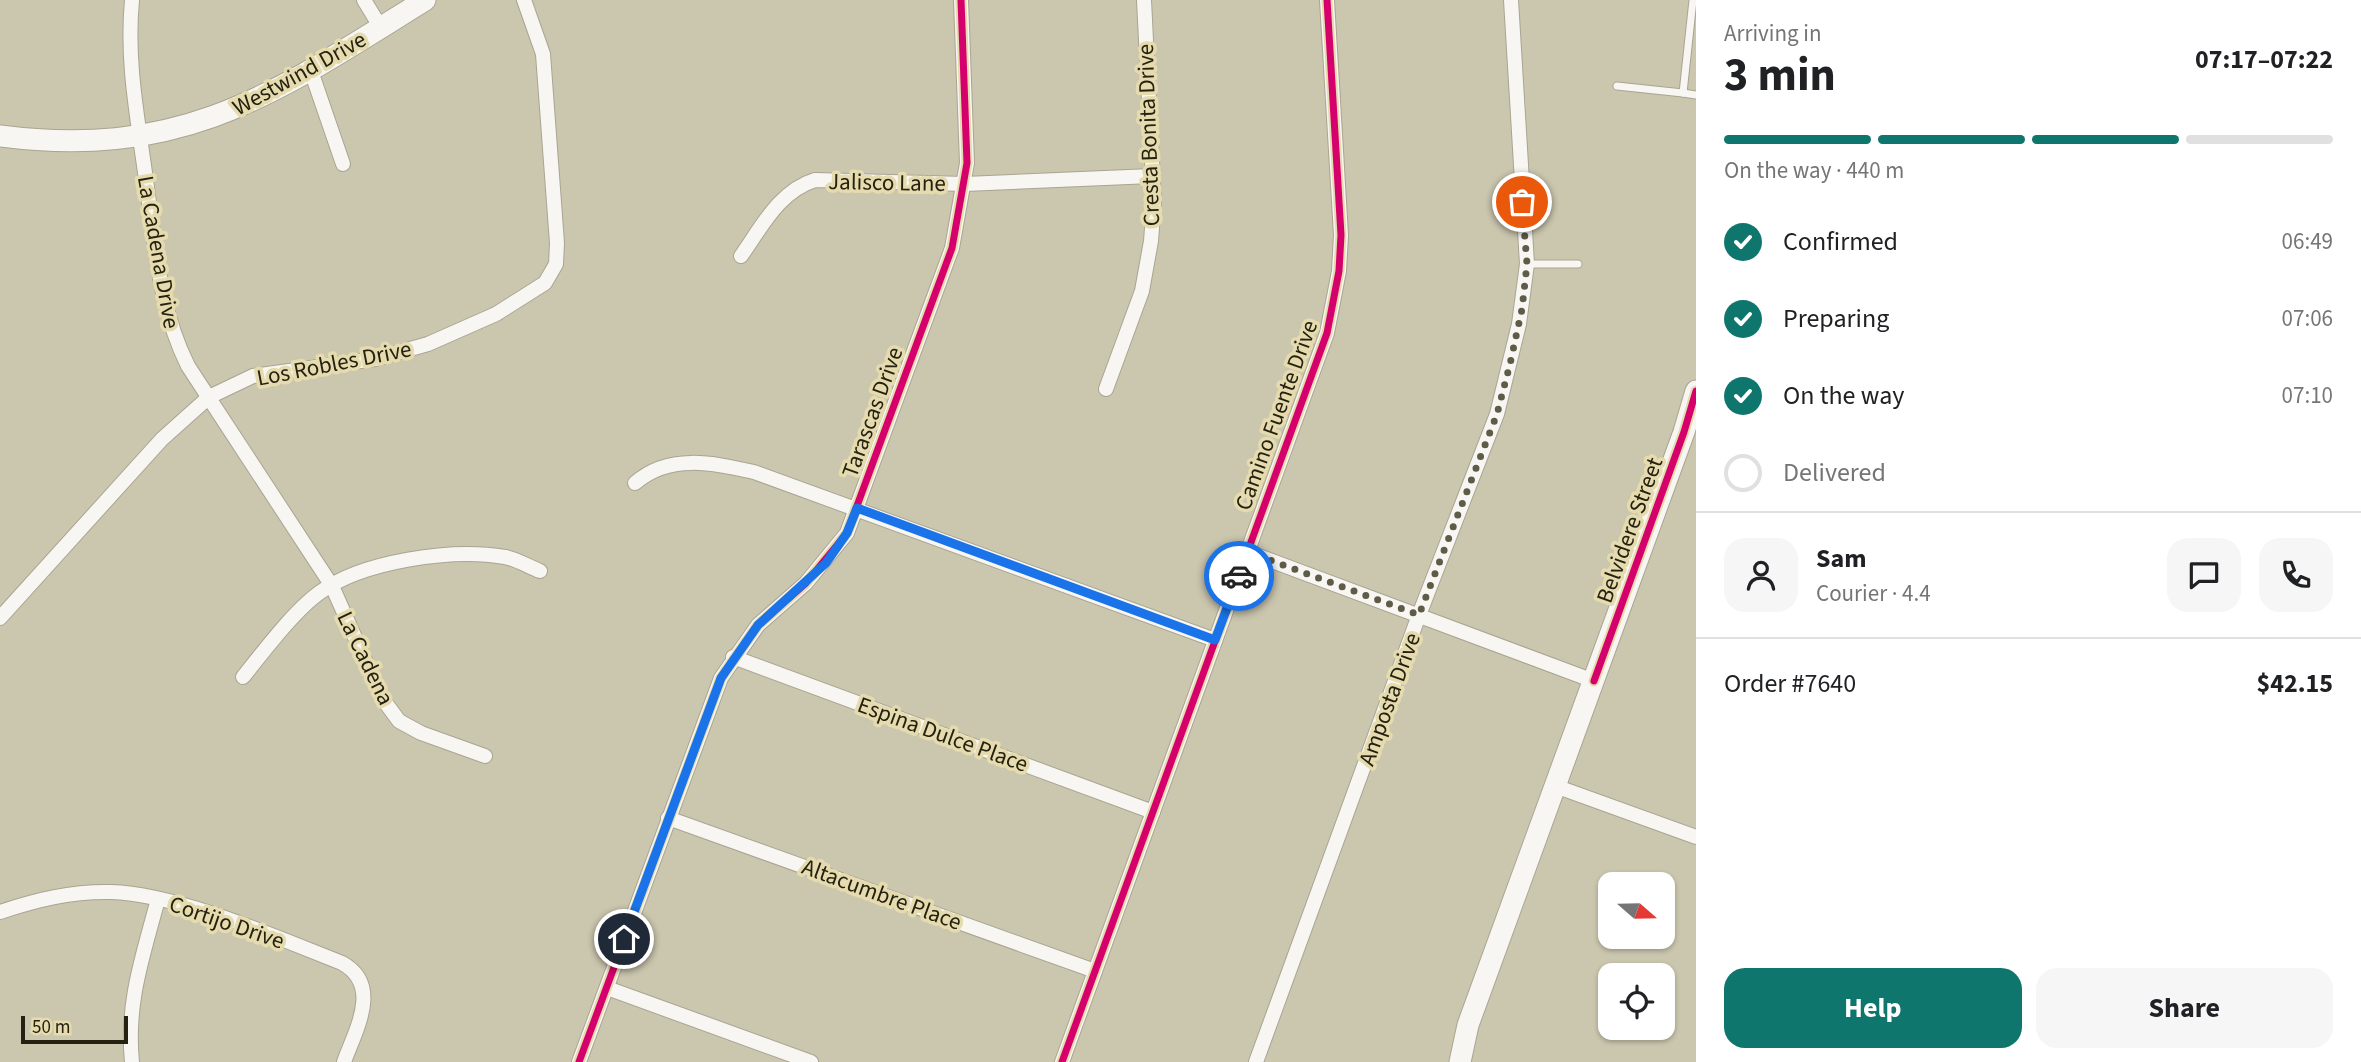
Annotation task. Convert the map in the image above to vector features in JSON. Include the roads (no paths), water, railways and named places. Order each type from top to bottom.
[{"type":"street","name":"La Cadena Drive","points":[[132,0],[129,66],[170,326],[188,366],[332,586]]},
{"type":"street","points":[[364,0],[381,27]]},
{"type":"street","name":"Westwind Drive","points":[[0,136],[81,142],[138,136],[232,112],[311,71],[425,0]]},
{"type":"street","name":"Los Robles Drive","points":[[0,618],[162,439],[209,397],[253,376],[375,359],[428,344],[496,314],[545,283],[556,264],[557,243],[543,54],[524,0]]},
{"type":"street","name":"Tarascas Drive","points":[[579,1062],[714,693],[733,657],[764,618],[826,563],[847,533],[952,248],[965,184],[968,145],[961,0]]},
{"type":"street","name":"Cresta Bonita Drive","points":[[1106,389],[1142,291],[1151,241],[1154,202],[1144,0]]},
{"type":"street","name":"Camino Fuente Drive","points":[[1062,1062],[1327,333],[1339,271],[1340,222],[1327,0]]},
{"type":"street","name":"Amposta Drive","points":[[1256,1062],[1419,615],[1497,414],[1519,324],[1527,264],[1511,0]]},
{"type":"street","points":[[311,71],[343,164]]},
{"type":"street","name":"Jalisco Lane","points":[[741,257],[782,199],[802,184],[832,179],[965,184],[1152,176]]},
{"type":"street","name":"Belvidere Street","points":[[1460,1062],[1468,1025],[1684,432],[1696,391]]},
{"type":"street","points":[[635,483],[663,466],[712,464],[754,472],[1215,640]]},
{"type":"street","points":[[1248,552],[1594,681]]},
{"type":"street","points":[[243,677],[318,594],[361,571],[444,556],[507,557],[540,571]]},
{"type":"street","name":"La Cadena","points":[[332,586],[382,698],[399,721],[452,746],[485,756]]},
{"type":"street","name":"Espina Dulce Place","points":[[733,657],[1153,812]]},
{"type":"street","points":[[1555,786],[1696,837]]},
{"type":"street","name":"Altacumbre Place","points":[[668,818],[1095,971]]},
{"type":"street","name":"Cortijo Drive","points":[[0,912],[70,894],[114,892],[158,899],[342,962],[355,971],[363,985],[365,997],[344,1062]]},
{"type":"street","points":[[132,1062],[131,1018],[138,965],[158,899]]},
{"type":"street","points":[[607,988],[811,1062]]},
{"type":"lane","points":[[1683,93],[1693,0]]},
{"type":"lane","points":[[1617,86],[1696,95]]},
{"type":"lane","points":[[1527,264],[1578,264]]}]
